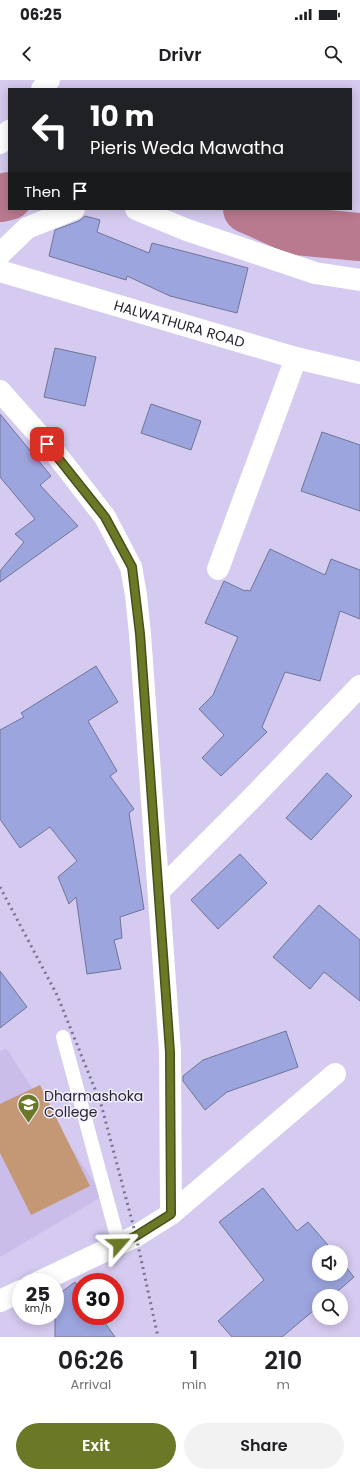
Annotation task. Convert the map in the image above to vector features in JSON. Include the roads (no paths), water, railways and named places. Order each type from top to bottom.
[{"type":"street","points":[[43,88],[49,80]]},
{"type":"street","points":[[0,142],[8,132]]},
{"type":"street","points":[[0,254],[27,228],[72,210]]},
{"type":"street","points":[[138,210],[186,230],[315,273],[360,280]]},
{"type":"street","name":"HALWATHURA ROAD","points":[[0,271],[296,358],[360,372]]},
{"type":"street","points":[[218,569],[296,358]]},
{"type":"street","points":[[0,391],[56,454],[105,517],[132,567],[140,634],[170,1052],[171,1214]]},
{"type":"street","points":[[159,891],[250,800],[360,686]]},
{"type":"street","points":[[58,1273],[128,1240],[171,1214],[335,1074]]},
{"type":"street","points":[[0,1301],[12,1295]]},
{"type":"lane","points":[[63,1037],[128,1240]]},
{"type":"waterway","points":[[1,198],[8,196]]},
{"type":"waterway","points":[[249,210],[296,231],[360,237]]},
{"type":"railway","points":[[0,887],[57,995],[101,1104],[136,1236],[158,1337]]},
{"type":"place","name":"Dharmashoka College","points":[[28,1124]]}]
